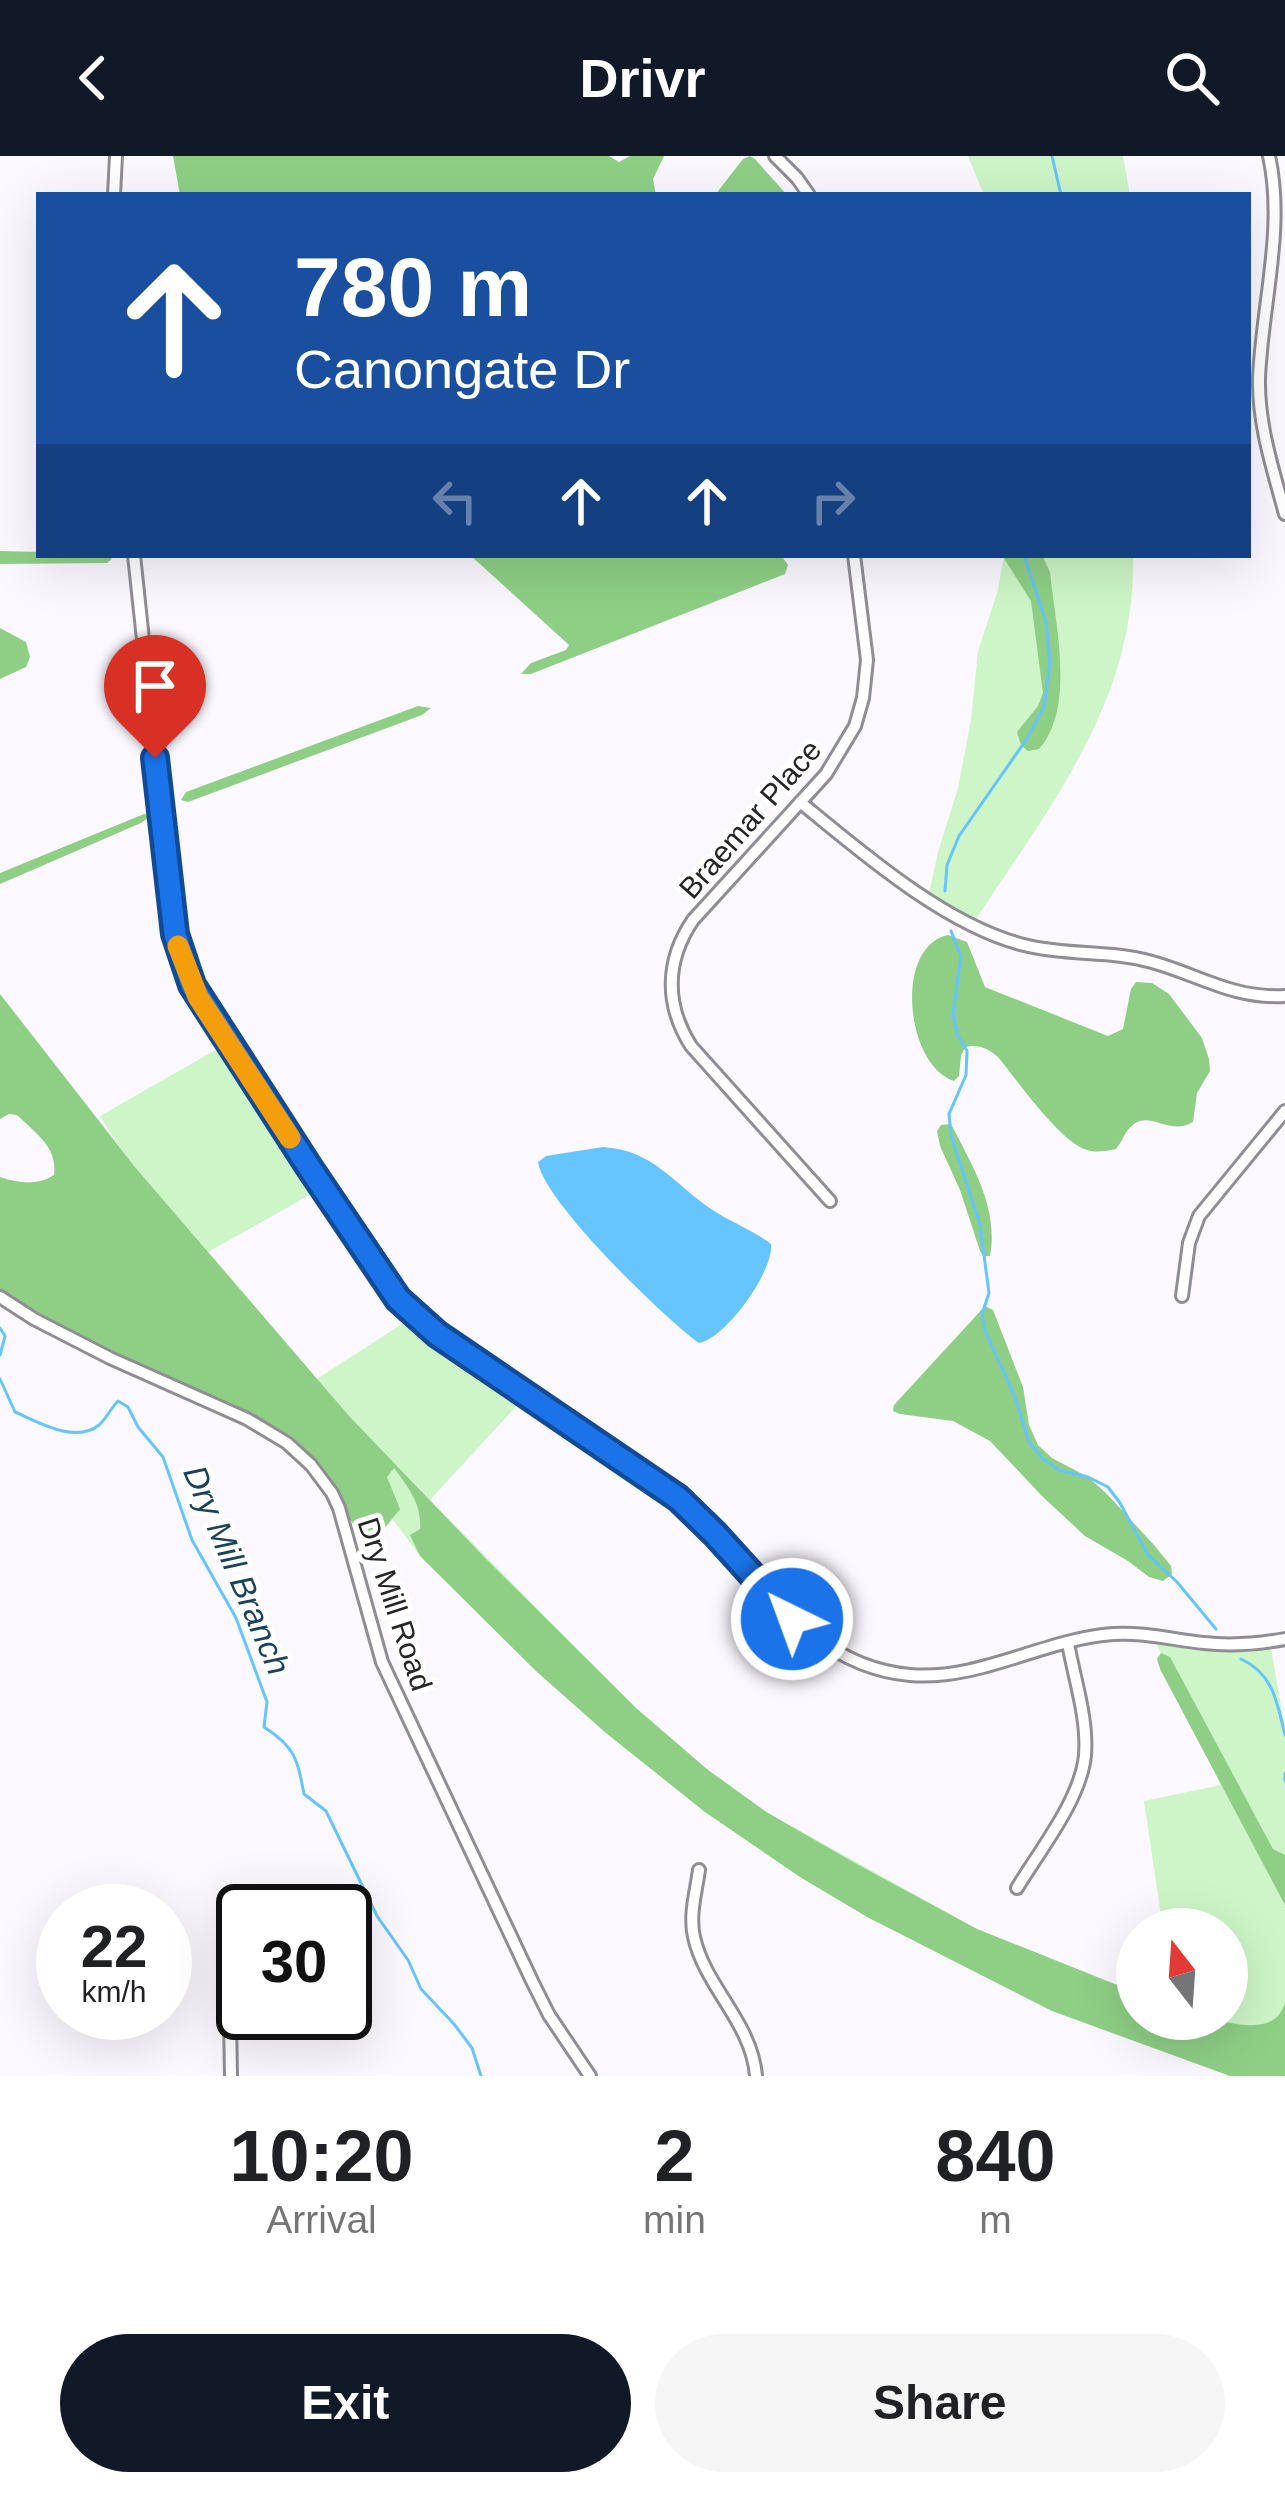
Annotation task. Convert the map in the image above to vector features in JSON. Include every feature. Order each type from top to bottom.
[{"type":"street","points":[[114,192],[116,156]]},
{"type":"street","points":[[775,156],[807,192]]},
{"type":"street","points":[[1269,156],[1276,202],[1259,407],[1285,514]]},
{"type":"street","points":[[134,558],[175,934],[182,960],[198,997],[398,1299],[678,1498],[792,1619],[847,1659],[892,1673],[934,1676],[1068,1642],[1127,1633],[1231,1645],[1285,1639]]},
{"type":"street","name":"Braemar Place","points":[[830,1201],[691,1046],[677,1020],[670,989],[673,959],[692,920],[826,774],[855,726],[863,698],[867,648],[854,558]]},
{"type":"street","points":[[800,802],[893,877],[994,936],[1038,948],[1146,960],[1227,990],[1285,996]]},
{"type":"street","points":[[1182,1296],[1198,1216],[1285,1111]]},
{"type":"street","name":"Dry Mill Road","points":[[0,1297],[118,1362],[247,1419],[287,1443],[332,1492],[391,1682],[549,2015],[590,2076]]},
{"type":"street","points":[[1017,1888],[1082,1772],[1085,1743],[1068,1642]]},
{"type":"street","points":[[699,1870],[694,1937],[705,1966],[746,2037],[756,2076]]},
{"type":"street","points":[[230,2040],[231,2076]]},
{"type":"green space","points":[[173,156],[609,156],[619,162],[630,156],[664,156],[653,179],[655,192],[179,192]]},
{"type":"green space","points":[[968,156],[1123,156],[1129,192],[983,192]]},
{"type":"green space","points":[[743,159],[755,159],[784,192],[717,192]]},
{"type":"green space","points":[[0,551],[36,552],[36,558],[112,559],[107,563],[0,564]]},
{"type":"green space","points":[[473,558],[783,558],[788,565],[785,574],[521,674],[531,663],[569,645]]},
{"type":"green space","points":[[1003,558],[1133,558],[1121,656],[1105,703],[1060,791],[976,919],[929,893],[958,788],[978,651]]},
{"type":"green space","points":[[1004,558],[1043,558],[1050,572],[1060,688],[1050,731],[1039,749],[1028,751],[1017,732],[1043,693],[1031,601]]},
{"type":"green space","points":[[0,628],[26,642],[30,657],[26,667],[0,679]]},
{"type":"green space","points":[[418,706],[431,708],[188,802],[181,800],[186,792]]},
{"type":"green space","points":[[144,814],[152,815],[0,884],[0,873]]},
{"type":"green space","points":[[948,935],[967,942],[985,987],[1108,1036],[1123,1029],[1136,982],[1152,983],[1169,994],[1202,1038],[1209,1059],[1210,1071],[1197,1093],[1193,1122],[1175,1126],[1142,1120],[1127,1131],[1116,1149],[1091,1151],[1064,1135],[986,1049],[965,1047],[954,1081],[937,1071],[916,1031],[913,982],[919,960],[931,944]]},
{"type":"green space","points":[[0,994],[119,1146],[100,1116],[226,1044],[317,1191],[208,1252],[317,1379],[408,1320],[438,1346],[522,1400],[430,1500],[636,1708],[708,1770],[768,1813],[977,1929],[1116,1985],[1116,2026],[869,1918],[800,1877],[705,1812],[606,1733],[420,1556]]},
{"type":"green space","points":[[0,994],[134,1166],[349,1416],[636,1708],[708,1770],[768,1813],[853,1862],[977,1929],[1116,1985],[1116,2034],[1052,2011],[869,1918],[705,1812],[536,1671],[420,1556],[410,1535],[420,1529],[419,1512],[394,1468],[387,1477],[400,1509],[370,1541],[287,1443],[118,1362],[0,1296],[0,1177],[41,1181],[54,1175],[54,1165],[44,1141],[17,1115],[0,1119]]},
{"type":"green space","points":[[951,1124],[987,1204],[990,1256],[980,1251],[940,1146],[937,1131]]},
{"type":"green space","points":[[985,1306],[993,1310],[1023,1387],[1029,1425],[1038,1445],[1088,1477],[1154,1545],[1171,1566],[1172,1574],[1163,1581],[1085,1536],[990,1441],[953,1421],[893,1411]]},
{"type":"green space","points":[[1156,1643],[1228,1650],[1271,1648],[1285,1730],[1285,2076],[1230,2076],[1148,2040],[1248,2040],[1248,1908],[1160,1908],[1144,1801],[1221,1785]]},
{"type":"green space","points":[[1161,1653],[1170,1657],[1273,1849],[1285,1855],[1285,1905],[1160,1669],[1157,1659]]},
{"type":"green space","points":[[1285,2002],[1285,2076],[1230,2076],[1131,2040],[1248,2040],[1248,2025],[1273,2020]]},
{"type":"water","points":[[603,1147],[649,1161],[711,1209],[771,1244],[757,1286],[734,1317],[710,1338],[699,1343],[660,1310],[582,1230],[545,1180],[538,1162],[546,1156]]},
{"type":"waterway","points":[[1052,156],[1060,192]]},
{"type":"waterway","points":[[945,891],[947,865],[959,836],[1044,707],[1050,663],[1046,622],[1025,558]]},
{"type":"waterway","points":[[951,931],[961,956],[953,1014],[967,1051],[966,1075],[949,1114],[951,1135],[980,1225],[989,1293],[982,1314],[985,1331],[1029,1442],[1059,1470],[1108,1487],[1148,1555],[1216,1629]]},
{"type":"waterway","name":"Dry Mill Branch","points":[[0,1328],[5,1336],[0,1355]]},
{"type":"waterway","name":"Dry Mill Branch","points":[[0,1379],[15,1412],[68,1432],[99,1425],[118,1401],[128,1407],[163,1457],[192,1540],[236,1618],[267,1702],[264,1727],[293,1754],[304,1794],[326,1811],[377,1916],[408,1960],[421,1989],[472,2048],[481,2076]]},
{"type":"waterway","points":[[1241,1659],[1267,1681],[1285,1735]]},
{"type":"waterway","points":[[1285,1773],[1285,1781]]},
{"type":"slow traffic","points":[[178,946],[198,997],[290,1138]]},
{"type":"route","points":[[155,758],[175,934],[192,985],[398,1299],[437,1334],[678,1498],[792,1619]]}]
